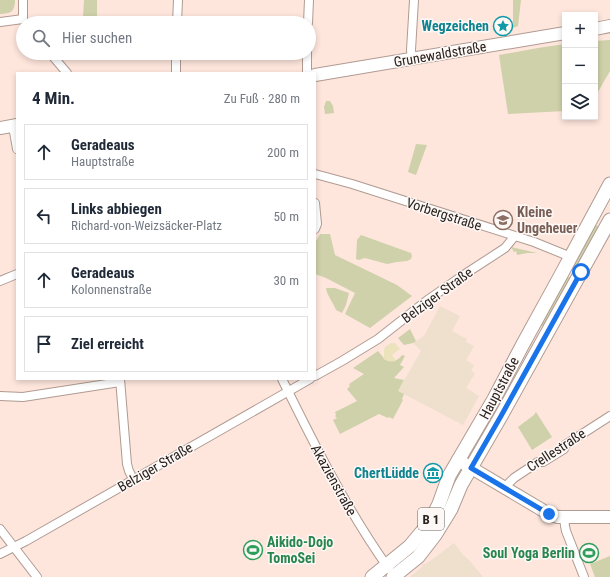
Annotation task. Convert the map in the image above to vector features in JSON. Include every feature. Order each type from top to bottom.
[{"type":"main road","points":[[598,28],[610,26]]},
{"type":"main road","name":"Grunewaldstraße","points":[[316,75],[562,34]]},
{"type":"main road","points":[[0,128],[16,130]]},
{"type":"main road","points":[[0,134],[16,130]]},
{"type":"main road","name":"Hauptstraße","points":[[394,577],[418,557],[435,535],[451,509],[461,485],[501,416],[604,219],[610,184]]},
{"type":"main road","name":"Hauptstraße","points":[[372,577],[410,546],[425,528],[439,504],[449,476],[494,399],[571,256],[604,219]]},
{"type":"main road","points":[[458,460],[549,514],[558,517],[610,517]]},
{"type":"street","points":[[24,0],[24,16]]},
{"type":"street","points":[[177,16],[178,0]]},
{"type":"street","points":[[308,16],[309,0]]},
{"type":"street","points":[[412,59],[411,50],[414,0]]},
{"type":"street","points":[[0,22],[16,21]]},
{"type":"street","points":[[56,60],[66,72]]},
{"type":"street","points":[[176,60],[176,72]]},
{"type":"street","points":[[306,60],[306,72]]},
{"type":"street","name":"Vorbergstraße","points":[[316,174],[352,184],[514,237],[534,242],[571,256]]},
{"type":"street","points":[[316,214],[316,226]]},
{"type":"street","name":"Belziger Straße","points":[[316,375],[378,338],[429,299],[506,248],[514,237]]},
{"type":"street","points":[[0,281],[16,274]]},
{"type":"street","points":[[0,396],[23,397],[120,380],[127,464],[133,479]]},
{"type":"street","name":"Akazienstraße","points":[[282,380],[330,474],[375,550],[394,577]]},
{"type":"street","name":"Belziger Straße","points":[[0,554],[26,541],[308,380]]},
{"type":"street","name":"Crellestraße","points":[[504,488],[514,478],[538,462],[543,462],[564,449],[565,444],[610,416]]},
{"type":"street","points":[[564,517],[566,531],[584,577]]},
{"type":"street","points":[[0,530],[37,577]]},
{"type":"shaded area","points":[[440,306],[460,316],[452,331],[467,339],[466,342],[474,346],[466,360],[474,365],[471,371],[475,373],[466,388],[479,396],[463,425],[398,391],[421,351],[413,343],[424,336]]},
{"type":"shaded area","points":[[454,543],[483,577],[410,577],[422,567],[423,564],[426,564]]},
{"type":"green space","points":[[0,0],[15,0],[12,11],[0,14]]},
{"type":"green space","points":[[84,0],[97,0],[97,16],[83,16]]},
{"type":"green space","points":[[513,0],[521,0],[518,26],[513,28]]},
{"type":"green space","points":[[610,40],[610,71],[598,92],[598,48],[598,41]]},
{"type":"green space","points":[[562,44],[562,111],[508,114],[499,55]]},
{"type":"green space","points":[[326,101],[330,101],[333,106],[334,113],[325,114],[324,107]]},
{"type":"green space","points":[[416,144],[427,145],[416,175],[408,172]]},
{"type":"green space","points":[[594,224],[600,227],[577,270],[570,266]]},
{"type":"green space","points":[[320,234],[330,234],[335,255],[397,285],[412,296],[370,328],[345,314],[355,293],[316,274],[316,241]]},
{"type":"green space","points":[[361,235],[411,253],[411,259],[387,264],[365,258],[359,260],[356,259],[357,240]]},
{"type":"green space","points":[[511,247],[537,253],[517,255],[516,251],[514,252]]},
{"type":"green space","points":[[565,275],[572,279],[545,328],[538,323]]},
{"type":"green space","points":[[326,288],[335,288],[349,293],[342,313],[336,310]]},
{"type":"green space","points":[[410,329],[416,341],[404,345],[398,338]]},
{"type":"green space","points":[[378,351],[384,359],[389,361],[394,361],[402,355],[405,356],[400,365],[404,367],[394,378],[404,380],[398,391],[404,394],[403,400],[393,419],[379,414],[340,434],[333,420],[337,418],[335,416],[335,412],[357,401],[347,389],[350,386],[349,384],[364,374],[353,368]]},
{"type":"green space","points":[[536,412],[552,437],[532,450],[518,427]]},
{"type":"green space","points":[[610,556],[610,577],[595,577],[590,564]]},
{"type":"sand","points":[[391,343],[395,343],[400,349],[392,355],[396,361],[390,362],[384,359],[384,350],[385,347]]},
{"type":"place","name":"Wegzeichen","points":[[503,26]]},
{"type":"place","name":"Kleine Ungeheuer","points":[[503,220]]},
{"type":"place","name":"ChertLüdde","points":[[433,473]]},
{"type":"place","name":"Aikido-Dojo TomoSei","points":[[253,550]]},
{"type":"place","name":"Soul Yoga Berlin","points":[[589,553]]},
{"type":"route","points":[[549,514],[471,468],[581,272]]}]
